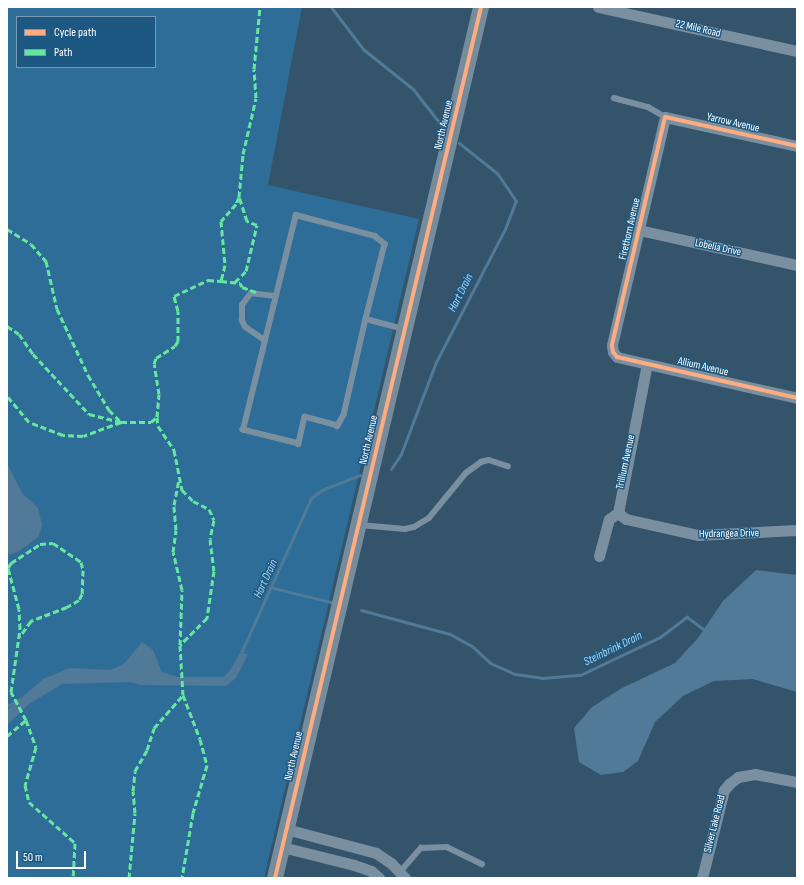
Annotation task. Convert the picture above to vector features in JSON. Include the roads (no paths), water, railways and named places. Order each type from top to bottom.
[{"type":"street","name":"North Avenue","points":[[275,878],[481,7]]},
{"type":"street","name":"22 Mile Road","points":[[598,7],[797,51]]},
{"type":"street","name":"Yarrow Avenue","points":[[665,117],[797,146]]},
{"type":"street","name":"Firethorn Avenue","points":[[612,345],[665,117]]},
{"type":"street","name":"Lobelia Drive","points":[[639,230],[797,265]]},
{"type":"street","name":"Allium Avenue","points":[[612,345],[613,352],[617,357],[797,398]]},
{"type":"street","name":"Trillium Avenue","points":[[599,556],[609,519],[618,513],[647,364]]},
{"type":"street","name":"Hydrangea Drive","points":[[618,513],[626,519],[698,535],[797,530]]},
{"type":"street","name":"Silver Lake Road","points":[[705,878],[724,790],[738,777],[755,774],[797,782]]},
{"type":"street","points":[[286,829],[355,846],[382,857],[400,876]]},
{"type":"street","points":[[350,864],[355,846]]},
{"type":"street","points":[[282,847],[350,864],[376,875],[382,857]]},
{"type":"lane","points":[[614,98],[648,107],[665,117]]},
{"type":"lane","points":[[296,215],[375,236],[385,244],[366,319],[344,415],[338,426],[305,417],[299,444],[243,430],[296,215]]},
{"type":"lane","points":[[265,341],[245,327],[242,321],[242,305],[251,293],[276,296]]},
{"type":"lane","points":[[366,319],[404,329]]},
{"type":"lane","points":[[358,525],[405,529],[414,527],[429,518],[466,473],[481,462],[489,460],[508,466]]},
{"type":"lane","points":[[400,876],[421,848],[446,847],[482,864]]},
{"type":"waterway","name":"Hart Drain","points":[[331,7],[363,49],[413,89],[445,130]]},
{"type":"waterway","name":"Hart Drain","points":[[391,469],[401,454],[436,362],[505,229],[516,201],[498,174],[459,143]]},
{"type":"waterway","name":"Hart Drain","points":[[239,657],[311,498],[322,490],[360,475]]},
{"type":"waterway","name":"Steinbrink Drain","points":[[273,588],[331,602]]},
{"type":"waterway","name":"Steinbrink Drain","points":[[361,610],[450,634],[473,647],[490,663],[515,674],[542,678],[580,675],[660,637],[687,617],[707,632]]},
{"type":"waterway","name":"Hart Drain","points":[[7,706],[22,698]]}]
